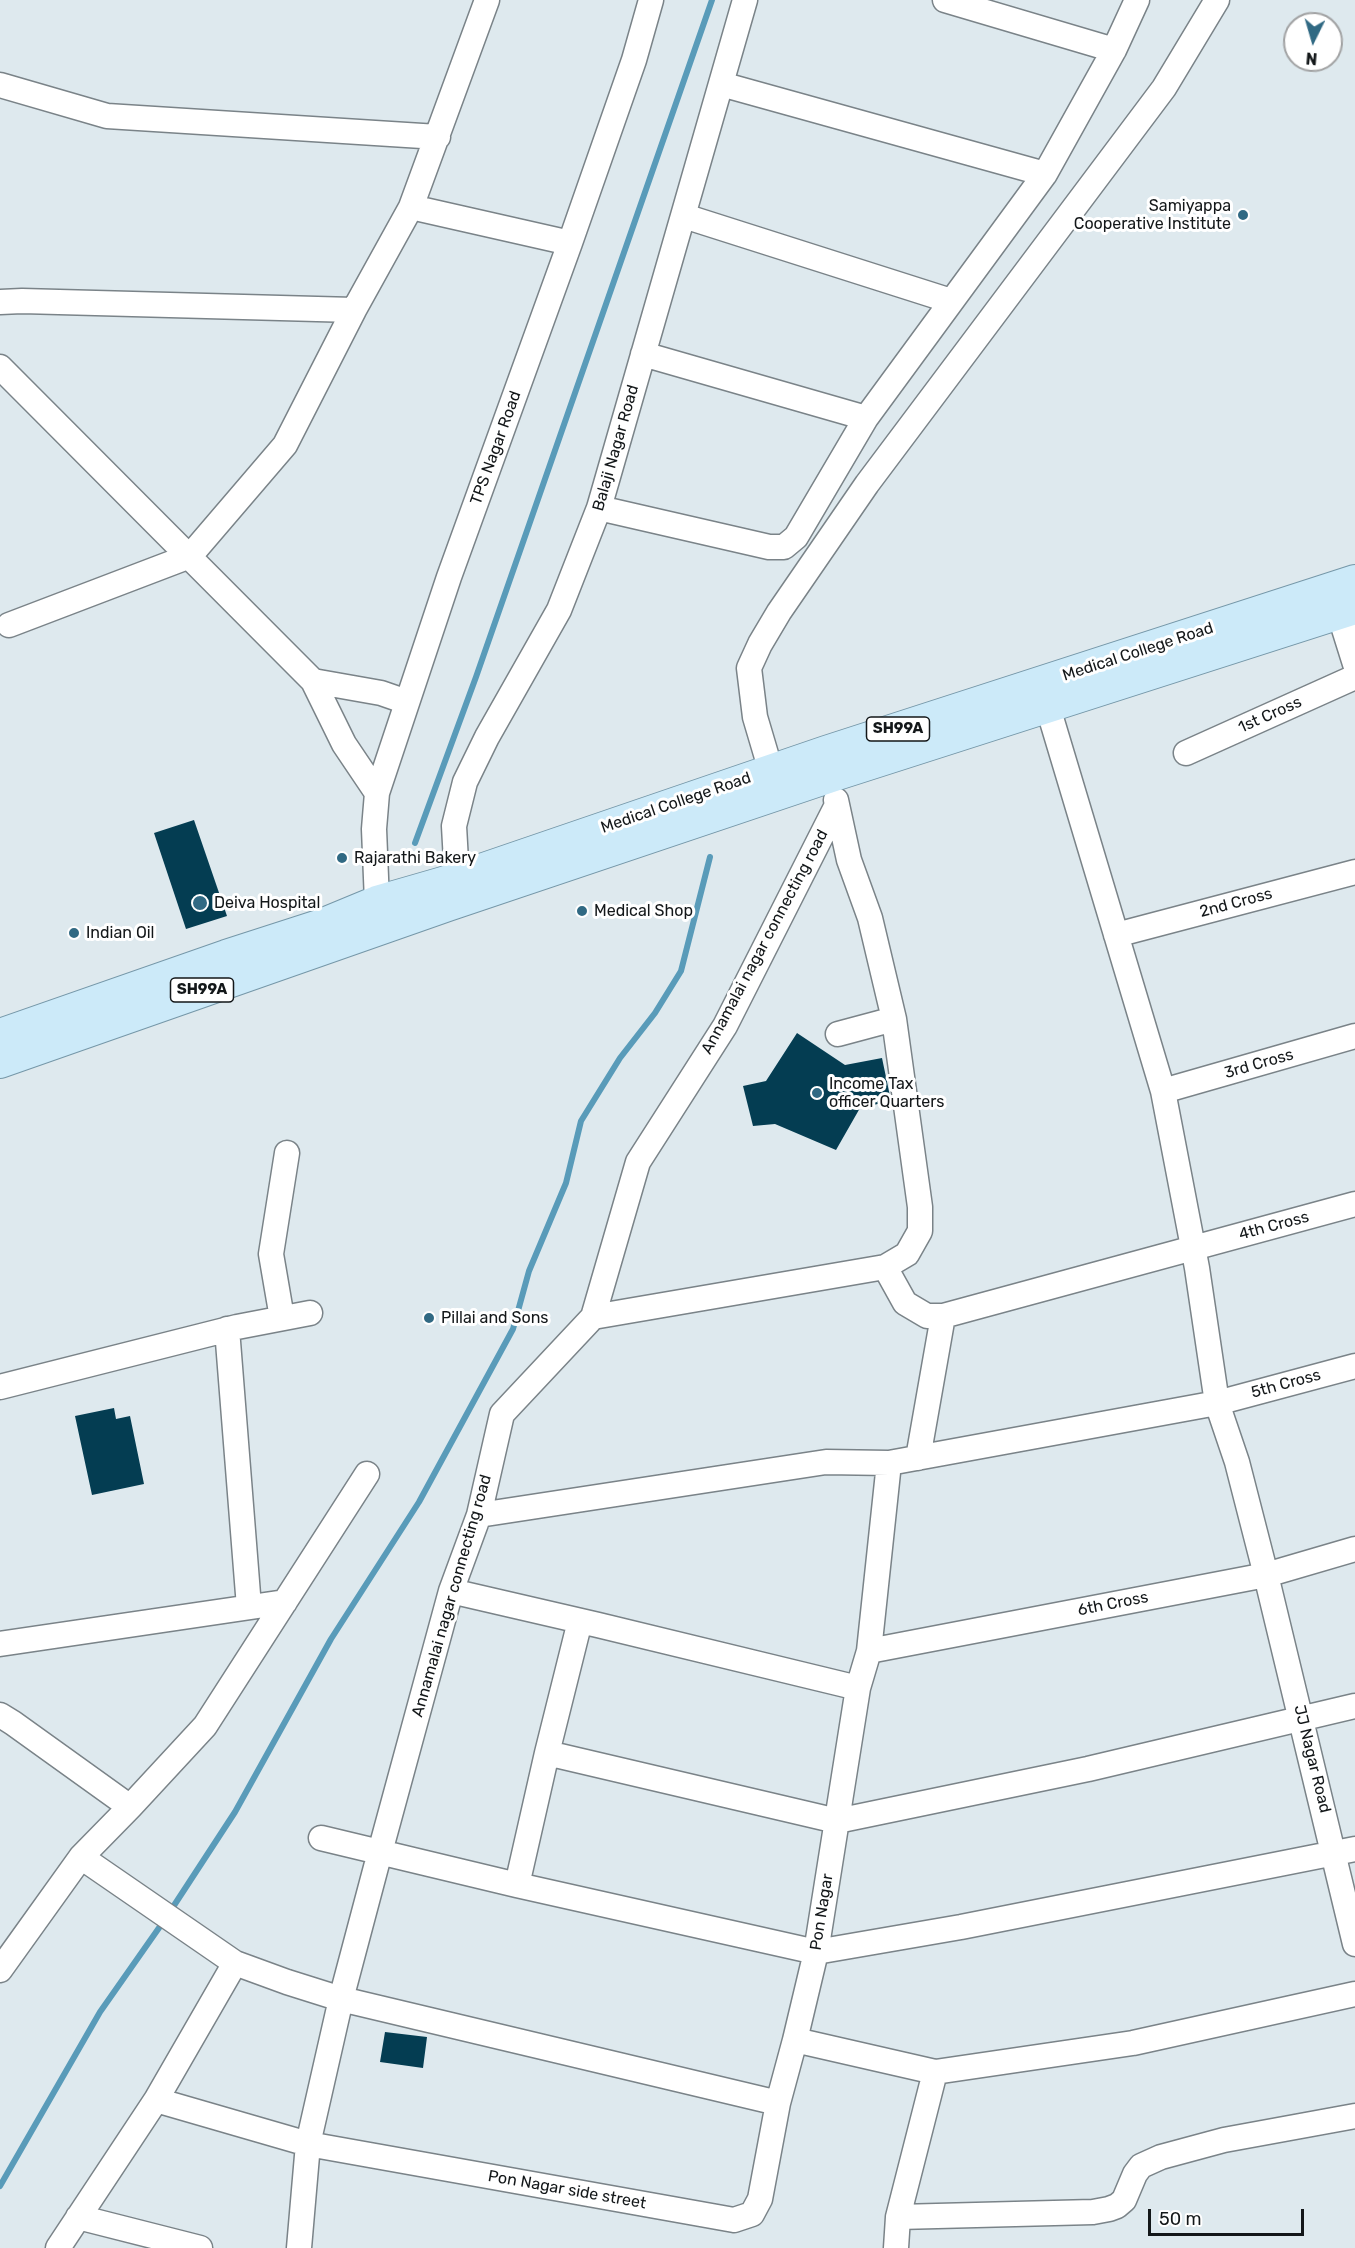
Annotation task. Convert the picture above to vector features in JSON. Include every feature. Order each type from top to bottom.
[{"type":"main road","name":"Medical College Road","points":[[0,1062],[449,889],[771,771],[1044,695],[1345,598]]},
{"type":"main road","name":"Medical College Road","points":[[449,889],[834,775],[1044,695]]},
{"type":"main road","name":"Medical College Road","points":[[0,1035],[319,926],[393,911]]},
{"type":"street","points":[[9,625],[190,556],[285,444],[354,310],[411,207],[487,0]]},
{"type":"street","name":"TPS Nagar Road","points":[[393,911],[374,829],[377,793],[449,577],[634,60],[651,0]]},
{"type":"street","name":"Balaji Nagar Road","points":[[449,889],[454,826],[465,783],[487,737],[559,610],[599,508],[745,0]]},
{"type":"street","points":[[945,0],[1114,50]]},
{"type":"street","points":[[599,508],[770,547],[784,547],[796,537],[866,418],[1044,174],[1114,50],[1137,0]]},
{"type":"street","points":[[771,771],[755,717],[749,668],[760,644],[779,612],[867,484],[1164,88],[1217,0]]},
{"type":"street","points":[[722,84],[1044,174]]},
{"type":"street","points":[[0,85],[107,116],[438,137]]},
{"type":"street","points":[[411,207],[570,243]]},
{"type":"street","points":[[684,216],[951,301]]},
{"type":"street","points":[[0,303],[22,301],[354,310]]},
{"type":"street","points":[[643,354],[866,418]]},
{"type":"street","points":[[0,367],[314,681],[344,744],[377,793]]},
{"type":"street","points":[[1345,598],[1355,664]]},
{"type":"street","name":"1st Cross","points":[[1186,753],[1355,677]]},
{"type":"street","points":[[314,681],[381,693],[407,702]]},
{"type":"street","name":"JJ Nagar Road","points":[[1044,695],[1163,1091],[1193,1247],[1217,1403],[1237,1462],[1302,1719],[1345,1852],[1355,1944]]},
{"type":"street","points":[[592,1317],[885,1267],[907,1254],[920,1231],[920,1208],[894,1019],[870,918],[849,860],[836,807],[834,775]]},
{"type":"street","name":"Annamalai nagar connecting road","points":[[308,2144],[341,1999],[380,1852],[451,1592],[479,1515],[502,1414],[592,1317],[638,1162],[725,1026],[836,807]]},
{"type":"street","name":"2nd Cross","points":[[1116,935],[1355,872]]},
{"type":"street","points":[[838,1034],[894,1019]]},
{"type":"street","name":"3rd Cross","points":[[1163,1091],[1355,1036]]},
{"type":"street","points":[[282,1318],[271,1254],[286,1153]]},
{"type":"street","name":"4th Cross","points":[[943,1316],[1355,1204]]},
{"type":"street","points":[[885,1267],[905,1303],[927,1316],[943,1316],[918,1458]]},
{"type":"street","points":[[0,1387],[227,1329],[310,1313]]},
{"type":"street","points":[[227,1329],[249,1607]]},
{"type":"street","name":"5th Cross","points":[[479,1515],[826,1462],[888,1463],[918,1458],[1217,1403],[1355,1366]]},
{"type":"street","name":"Pon Nagar","points":[[795,2040],[816,1952],[858,1689],[869,1651],[888,1463]]},
{"type":"street","points":[[0,1970],[81,1857],[205,1726],[367,1474]]},
{"type":"street","name":"6th Cross","points":[[869,1651],[1266,1575],[1355,1549]]},
{"type":"street","points":[[451,1592],[858,1689]]},
{"type":"street","points":[[0,1644],[285,1602]]},
{"type":"street","points":[[517,1886],[580,1621]]},
{"type":"street","points":[[547,1753],[837,1821],[1088,1769],[1355,1706]]},
{"type":"street","points":[[0,1716],[130,1807]]},
{"type":"street","points":[[321,1838],[517,1886],[816,1952],[961,1927],[1345,1852]]},
{"type":"street","points":[[81,1857],[235,1963],[341,1999],[778,2103]]},
{"type":"street","points":[[58,2248],[156,2100],[235,1963]]},
{"type":"street","points":[[795,2040],[935,2072],[1133,2043],[1355,1994]]},
{"type":"street","name":"Pon Nagar side street","points":[[156,2100],[308,2144],[734,2220],[752,2214],[760,2199],[778,2103],[795,2040]]},
{"type":"street","points":[[896,2248],[898,2217],[935,2072]]},
{"type":"street","points":[[898,2217],[1093,2212],[1108,2209],[1124,2200],[1141,2166],[1161,2157],[1224,2140],[1355,2116]]},
{"type":"street","points":[[299,2248],[308,2144]]},
{"type":"street","points":[[78,2217],[200,2248]]},
{"type":"building","points":[[194,820],[227,916],[186,929],[154,833]]},
{"type":"building","name":"Income Tax officer Quarters","points":[[797,1033],[845,1065],[882,1058],[891,1101],[860,1108],[836,1150],[775,1124],[753,1126],[743,1086],[766,1081]]},
{"type":"building","points":[[114,1408],[116,1419],[130,1416],[144,1484],[92,1495],[75,1416]]},
{"type":"building","points":[[385,2032],[427,2037],[423,2068],[380,2062]]},
{"type":"waterway","points":[[415,843],[476,677],[712,0]]},
{"type":"waterway","points":[[173,1907],[235,1812],[331,1639],[419,1502],[513,1329],[529,1271],[566,1183],[581,1121],[620,1058],[655,1013],[681,971],[710,857]]},
{"type":"waterway","points":[[0,2186],[100,2012],[161,1925]]},
{"type":"place","name":"Samiyappa Cooperative Institute","points":[[1243,215]]},
{"type":"place","name":"Rajarathi Bakery","points":[[342,858]]},
{"type":"place","name":"Deiva Hospital","points":[[200,903]]},
{"type":"place","name":"Medical Shop","points":[[582,911]]},
{"type":"place","name":"Indian Oil","points":[[74,933]]},
{"type":"place","name":"Income Tax officer Quarters","points":[[817,1093]]},
{"type":"place","name":"Pillai and Sons","points":[[429,1318]]}]
